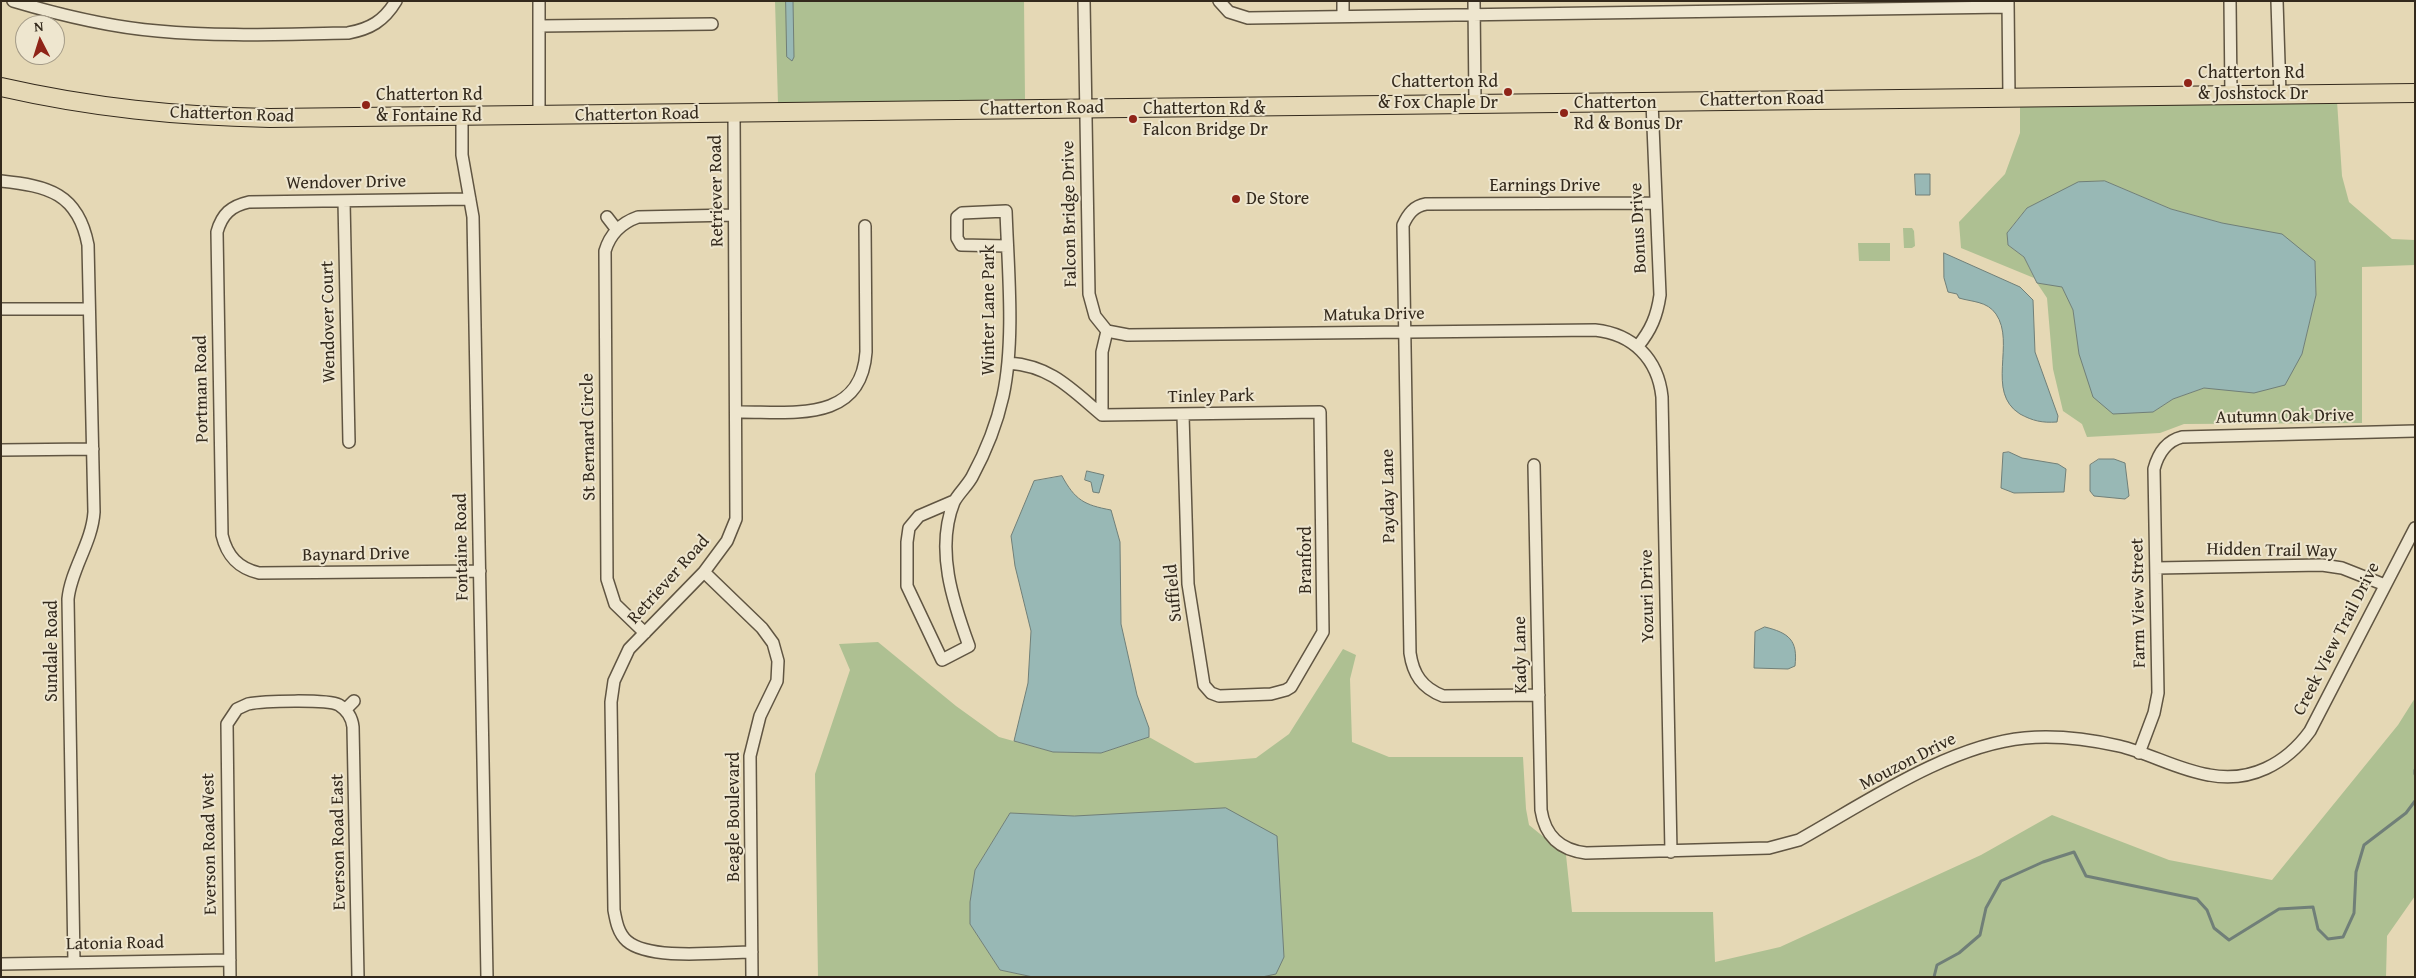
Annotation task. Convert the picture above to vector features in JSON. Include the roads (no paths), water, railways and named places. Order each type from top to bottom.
[{"type":"main road","name":"Chatterton Road","points":[[1,87],[55,100],[90,105],[204,116],[462,117],[1475,103],[2415,93]]},
{"type":"street","points":[[13,1],[94,22],[158,31],[213,34],[348,33],[369,28],[388,15],[396,1]]},
{"type":"street","points":[[539,1],[539,116]]},
{"type":"street","name":"Falcon Bridge Drive","points":[[1084,1],[1089,294],[1095,316],[1106,331]]},
{"type":"street","points":[[1343,1],[1343,16]]},
{"type":"street","points":[[1474,1],[1475,103]]},
{"type":"street","points":[[2230,1],[2231,95]]},
{"type":"street","points":[[2277,1],[2280,94]]},
{"type":"street","points":[[1222,5],[1235,15],[1248,18],[1474,14],[1622,7],[2008,4],[2009,97]]},
{"type":"street","points":[[539,26],[712,24]]},
{"type":"street","name":"Bonus Drive","points":[[1638,346],[1648,334],[1657,316],[1660,295],[1652,102]]},
{"type":"street","name":"Retriever Road","points":[[734,114],[736,519],[727,541],[704,572],[629,649],[614,681],[611,702],[614,910],[617,926],[627,941],[637,948],[659,953],[752,952]]},
{"type":"street","name":"Fontaine Road","points":[[462,117],[462,155],[473,216],[487,977]]},
{"type":"street","name":"Sundale Road","points":[[1,181],[34,185],[54,192],[66,200],[74,209],[86,232],[94,522],[71,584],[68,599],[74,962]]},
{"type":"street","name":"Wendover Drive","points":[[225,213],[236,205],[249,202],[470,199]]},
{"type":"street","name":"Wendover Court","points":[[344,201],[350,442]]},
{"type":"street","name":"Earnings Drive","points":[[1434,204],[1656,203]]},
{"type":"street","name":"Payday Lane","points":[[1434,204],[1419,206],[1411,212],[1403,225],[1403,332],[1410,654],[1412,665],[1416,676],[1432,692],[1443,696],[1539,695]]},
{"type":"street","name":"Winter Lane Park","points":[[954,501],[918,516],[909,528],[907,542],[907,586],[942,660],[969,646],[957,612],[946,568],[948,536],[954,501],[972,477],[988,443],[1002,399],[1009,363],[1007,246],[1006,211],[962,213],[957,217],[957,238],[961,245],[1007,246]]},
{"type":"street","name":"Portman Road","points":[[225,213],[216,232],[222,535],[227,550],[236,562]]},
{"type":"street","points":[[607,217],[616,230],[627,222],[644,216],[734,215]]},
{"type":"street","points":[[736,412],[822,409],[840,403],[856,389],[864,371],[866,352],[865,226]]},
{"type":"street","name":"St Bernard Circle","points":[[616,230],[607,244],[604,257],[608,579],[615,604],[644,633]]},
{"type":"street","points":[[1,309],[89,309]]},
{"type":"street","name":"Matuka Drive","points":[[1106,331],[1128,335],[1595,330],[1619,334],[1638,346]]},
{"type":"street","points":[[1102,415],[1102,352],[1106,331]]},
{"type":"street","name":"Yozuri Drive","points":[[1638,346],[1655,369],[1662,397],[1670,852]]},
{"type":"street","points":[[1009,363],[1036,368],[1051,374],[1102,415]]},
{"type":"street","name":"Tinley Park","points":[[1102,415],[1320,412]]},
{"type":"street","name":"Branford","points":[[1281,693],[1291,687],[1323,632],[1320,412]]},
{"type":"street","name":"Suffield","points":[[1184,415],[1188,584],[1204,685],[1210,693],[1219,696],[1281,693]]},
{"type":"street","name":"Autumn Oak Drive","points":[[2162,451],[2169,443],[2182,437],[2415,432]]},
{"type":"street","points":[[1,450],[92,449]]},
{"type":"street","name":"Farm View Street","points":[[2139,753],[2157,703],[2154,469],[2162,451]]},
{"type":"street","name":"Kady Lane","points":[[1534,466],[1541,810],[1544,826],[1554,840]]},
{"type":"street","name":"Creek View Trail Drive","points":[[2281,760],[2295,749],[2310,731],[2415,528]]},
{"type":"street","name":"Baynard Drive","points":[[236,562],[250,571],[267,574],[480,570]]},
{"type":"street","name":"Hidden Trail Way","points":[[2156,568],[2322,565],[2342,568],[2384,585]]},
{"type":"street","name":"Beagle Boulevard","points":[[704,572],[762,628],[773,643],[778,661],[777,681],[760,716],[750,756],[752,977]]},
{"type":"street","points":[[345,710],[354,701]]},
{"type":"street","name":"Everson Road West","points":[[230,977],[227,724],[233,713],[242,706],[254,703],[329,702],[345,710]]},
{"type":"street","name":"Everson Road East","points":[[345,710],[352,721],[354,734],[358,977]]},
{"type":"street","name":"Mouzon Drive","points":[[1554,840],[1569,850],[1586,853],[1670,852],[1769,848],[1785,845],[1799,840],[1938,763],[1996,743],[2052,737],[2083,739],[2139,753],[2208,775],[2224,776],[2252,774],[2281,760]]},
{"type":"street","name":"Latonia Road","points":[[1,964],[230,960]]},
{"type":"water","points":[[786,1],[793,1],[794,57],[792,61],[787,57]]},
{"type":"water","points":[[1915,174],[1930,174],[1930,195],[1916,195]]},
{"type":"water","points":[[2105,181],[2171,209],[2222,223],[2282,234],[2315,261],[2316,295],[2302,354],[2285,385],[2254,393],[2204,388],[2173,399],[2153,412],[2113,414],[2093,397],[2079,354],[2073,310],[2062,287],[2037,283],[2024,257],[2008,245],[2007,233],[2027,208],[2078,182]]},
{"type":"water","points":[[1944,253],[2020,287],[2033,300],[2035,352],[2058,416],[2057,422],[2042,422],[2029,418],[2020,414],[2010,405],[2004,393],[2002,380],[2003,339],[2001,326],[1996,314],[1988,307],[1959,298],[1957,294],[1948,292],[1944,278]]},
{"type":"water","points":[[2009,452],[2022,458],[2058,464],[2066,469],[2064,492],[2014,493],[2001,488],[2003,453]]},
{"type":"water","points":[[2099,459],[2114,459],[2125,463],[2129,496],[2125,499],[2094,496],[2090,491],[2090,465]]},
{"type":"water","points":[[1087,471],[1104,475],[1099,493],[1093,492],[1091,482],[1085,480]]},
{"type":"water","points":[[1062,476],[1071,491],[1081,500],[1094,506],[1111,510],[1120,542],[1121,624],[1137,695],[1149,728],[1149,737],[1101,753],[1053,752],[1014,741],[1028,683],[1031,631],[1015,566],[1011,536],[1034,481]]},
{"type":"water","points":[[1765,627],[1780,632],[1790,639],[1795,650],[1795,666],[1788,669],[1754,668],[1755,632]]},
{"type":"water","points":[[1226,808],[1277,836],[1284,957],[1276,974],[1262,977],[1033,977],[1000,970],[970,924],[970,902],[975,870],[1010,813],[1074,816]]},
{"type":"waterway","points":[[1934,977],[1937,965],[1959,953],[1980,935],[1986,908],[2001,881],[2043,862],[2074,852],[2086,876],[2197,899],[2207,910],[2214,928],[2229,940],[2279,909],[2313,907],[2318,929],[2328,939],[2343,937],[2354,913],[2356,872],[2364,845],[2406,813],[2415,801]]},
{"type":"place","name":"Chatterton Rd & Joshstock Dr","points":[[2188,83]]},
{"type":"place","name":"Chatterton Rd & Fox Chaple Dr","points":[[1508,92]]},
{"type":"place","name":"Chatterton Rd & Fontaine Rd","points":[[366,105]]},
{"type":"place","name":"Chatterton Rd & Bonus Dr","points":[[1564,113]]},
{"type":"place","name":"Chatterton Rd & Falcon Bridge Dr","points":[[1133,119]]},
{"type":"place","name":"De Store","points":[[1236,199]]}]
